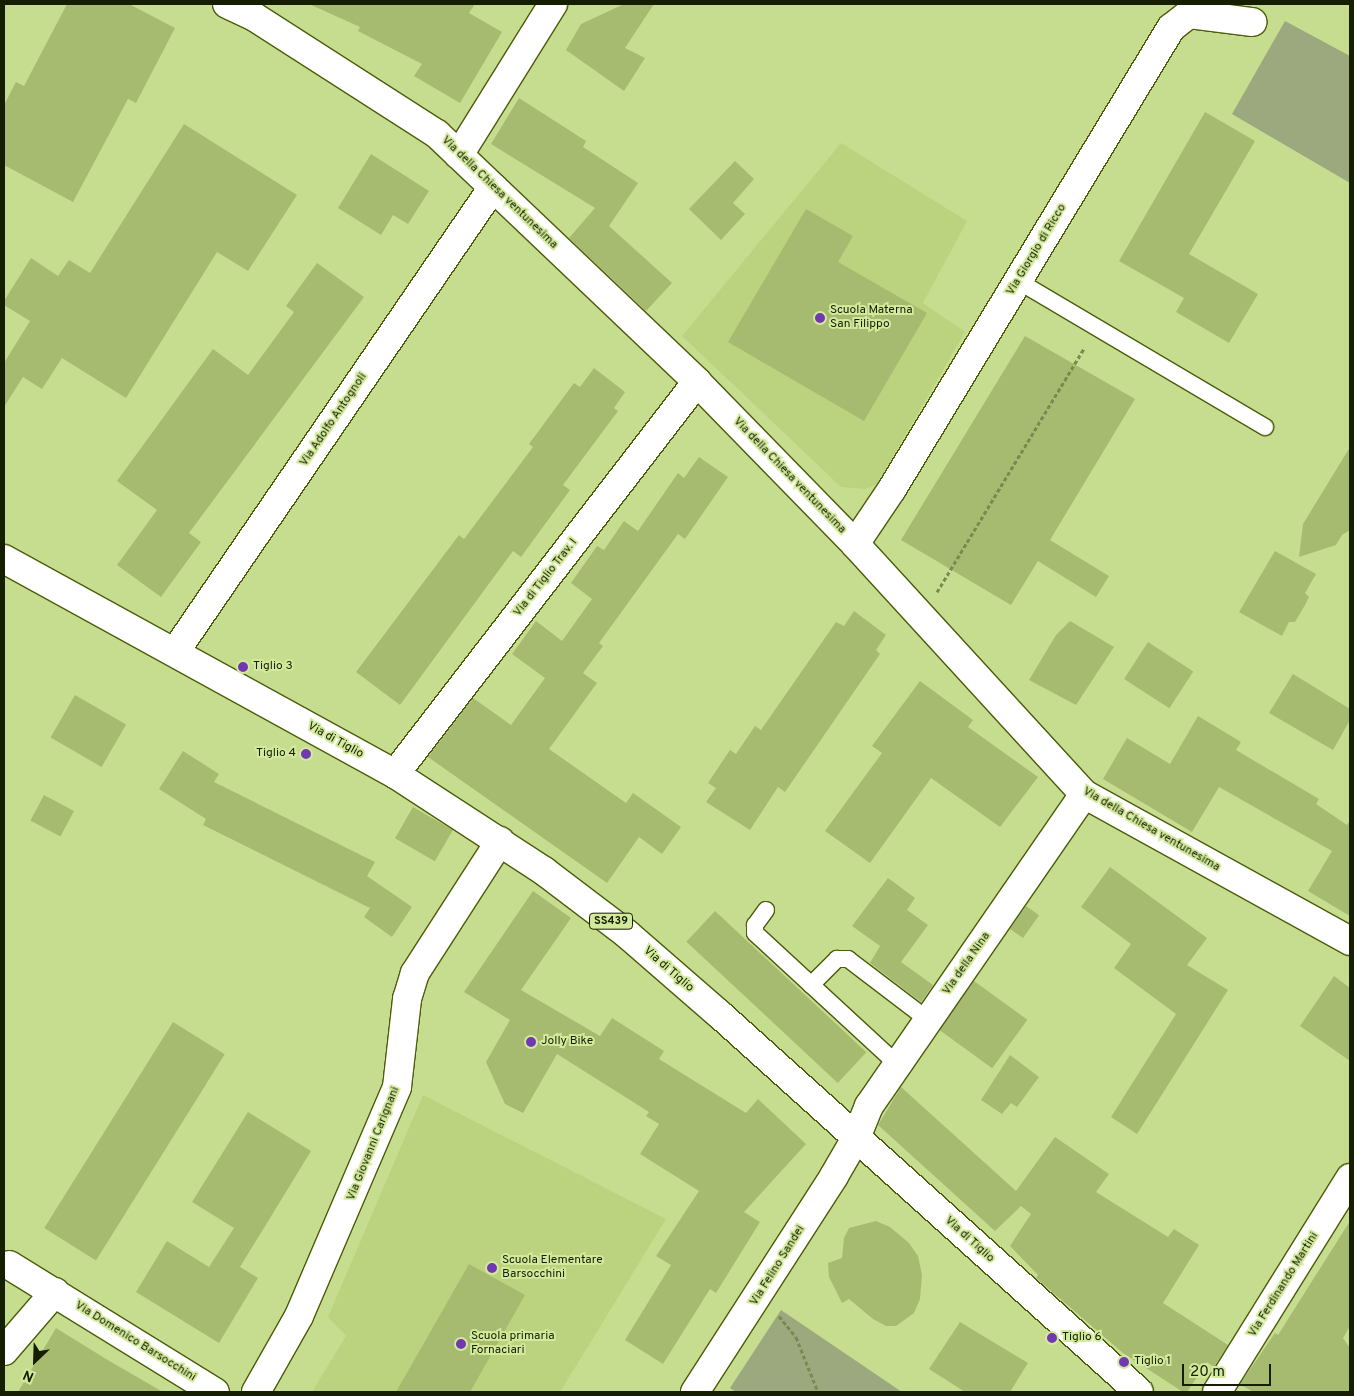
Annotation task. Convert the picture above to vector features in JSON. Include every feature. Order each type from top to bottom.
[{"type":"street","points":[[459,155],[552,4]]},
{"type":"street","name":"Via della Chiesa ventunesima","points":[[230,5],[368,88],[437,134],[697,382],[855,544],[922,616],[1008,715],[1084,794],[1350,941]]},
{"type":"street","name":"Via Giorgio di Ricco","points":[[855,544],[892,490],[1171,28],[1189,14],[1252,22]]},
{"type":"street","name":"Via Adolfo Antognoli","points":[[175,652],[493,187]]},
{"type":"street","name":"Via di Tiglio Trav. I","points":[[395,774],[697,382]]},
{"type":"street","name":"Via di Tiglio","points":[[4,559],[395,774],[500,841],[627,934],[1139,1392]]},
{"type":"street","name":"Via della Nina","points":[[856,1138],[869,1106],[1084,794]]},
{"type":"street","name":"Via Giovanni Carignani","points":[[256,1392],[299,1316],[397,1087],[406,999],[415,973],[500,841]]},
{"type":"street","name":"Via Felino Sandei","points":[[695,1392],[758,1298],[856,1138]]},
{"type":"street","name":"Via Ferdinando Martini","points":[[1217,1392],[1350,1178]]},
{"type":"street","name":"Via Domenico Barsocchini","points":[[9,1265],[215,1392]]},
{"type":"street","points":[[4,1350],[55,1292]]},
{"type":"lane","points":[[1018,281],[1265,427]]},
{"type":"lane","points":[[766,910],[755,925],[755,933],[897,1064]]},
{"type":"lane","points":[[811,985],[837,959],[848,959],[928,1020]]},
{"type":"path","points":[[922,616],[1096,328]]},
{"type":"path","points":[[758,1298],[785,1321],[796,1338],[818,1392]]},
{"type":"shaded area","points":[[1285,21],[1350,56],[1350,183],[1232,114]]},
{"type":"shaded area","name":"Scuola Materna San Filippo","points":[[841,143],[967,221],[923,303],[965,332],[877,484],[865,489],[841,487],[682,336]]},
{"type":"shaded area","name":"Scuola Elementare Barsocchini","points":[[423,1095],[666,1219],[560,1392],[312,1392],[346,1336],[328,1317]]},
{"type":"shaded area","points":[[781,1310],[902,1392],[736,1392],[730,1388]]},
{"type":"building","points":[[67,4],[129,4],[175,28],[136,103],[128,99],[73,202],[4,165],[4,105],[16,82],[24,86]]},
{"type":"building","points":[[309,4],[475,4],[469,13],[502,32],[460,103],[414,76],[422,64],[358,31],[360,27]]},
{"type":"building","points":[[624,4],[654,4],[625,48],[645,58],[624,91],[566,50],[581,24]]},
{"type":"building","points":[[519,98],[586,141],[583,147],[638,183],[609,226],[672,283],[646,311],[569,238],[595,208],[491,144]]},
{"type":"building","points":[[1205,112],[1255,141],[1189,254],[1258,294],[1229,343],[1176,312],[1184,298],[1119,261]]},
{"type":"building","points":[[184,124],[297,195],[248,271],[217,252],[126,398],[62,358],[42,389],[23,377],[4,407],[4,363],[30,321],[4,305],[4,301],[31,258],[58,276],[69,260],[90,273]]},
{"type":"building","points":[[371,154],[429,191],[408,224],[393,215],[381,235],[338,208]]},
{"type":"building","points":[[735,161],[754,179],[733,203],[745,214],[721,240],[689,209]]},
{"type":"building","points":[[806,209],[853,236],[838,262],[927,313],[864,421],[728,342]]},
{"type":"building","points":[[317,263],[364,297],[189,533],[201,542],[161,597],[117,565],[157,510],[117,481],[213,349],[248,375],[294,312],[286,306]]},
{"type":"building","points":[[1025,336],[1135,399],[1050,540],[1109,576],[1096,597],[1038,561],[1011,605],[901,540]]},
{"type":"building","points":[[594,368],[625,392],[614,408],[618,411],[563,485],[570,490],[521,557],[513,551],[400,705],[356,672],[459,535],[464,539],[533,447],[529,444],[574,383],[580,387]]},
{"type":"building","points":[[1350,447],[1350,530],[1342,535],[1336,545],[1299,557],[1303,524]]},
{"type":"building","points":[[699,457],[728,477],[685,539],[678,534],[599,643],[603,646],[583,673],[597,683],[549,749],[626,803],[633,793],[681,827],[662,854],[639,837],[607,883],[428,757],[473,698],[511,725],[545,678],[512,654],[536,621],[562,641],[592,599],[571,583],[597,546],[604,550],[624,521],[638,531],[678,473],[684,478]]},
{"type":"building","points":[[1275,551],[1316,574],[1305,593],[1309,597],[1305,605],[1295,622],[1289,622],[1282,636],[1239,612]]},
{"type":"building","points":[[854,611],[886,635],[876,650],[880,654],[785,792],[778,787],[750,830],[706,802],[716,788],[708,783],[730,750],[736,754],[755,726],[761,730],[836,622],[844,626]]},
{"type":"building","points":[[1070,621],[1114,647],[1076,705],[1029,680],[1056,635]]},
{"type":"building","points":[[1148,642],[1193,671],[1169,708],[1124,679]]},
{"type":"building","points":[[1293,674],[1350,709],[1350,720],[1333,750],[1269,713]]},
{"type":"building","points":[[920,681],[973,720],[968,727],[1038,777],[1000,827],[931,778],[870,863],[825,831],[882,753],[872,746]]},
{"type":"building","points":[[75,695],[126,724],[102,767],[50,737]]},
{"type":"building","points":[[1198,716],[1241,742],[1236,750],[1319,799],[1316,804],[1347,825],[1350,820],[1350,916],[1308,891],[1332,851],[1219,787],[1192,832],[1103,779],[1127,738],[1170,764]]},
{"type":"building","points":[[183,751],[219,774],[214,782],[375,862],[367,876],[412,907],[392,937],[364,917],[370,908],[203,825],[206,819],[159,789]]},
{"type":"building","points":[[44,795],[74,811],[60,837],[30,821]]},
{"type":"building","points":[[413,807],[453,830],[435,861],[395,838]]},
{"type":"building","points":[[1110,867],[1207,938],[1187,965],[1228,990],[1137,1134],[1111,1117],[1176,1014],[1114,968],[1131,944],[1081,907]]},
{"type":"building","points":[[888,878],[915,898],[907,910],[928,925],[901,962],[933,985],[921,1002],[870,963],[880,946],[852,926]]},
{"type":"building","points":[[533,891],[571,918],[521,990],[600,1036],[612,1018],[664,1051],[659,1059],[746,1113],[758,1099],[806,1144],[744,1212],[760,1222],[716,1293],[710,1289],[663,1364],[625,1340],[671,1265],[656,1256],[699,1191],[640,1154],[659,1124],[646,1116],[649,1112],[557,1054],[523,1113],[505,1104],[486,1062],[510,1020],[464,992]]},
{"type":"building","points":[[1026,906],[1039,915],[1023,938],[1010,929]]},
{"type":"building","points":[[715,911],[866,1052],[838,1083],[686,942]]},
{"type":"building","points":[[1334,976],[1350,988],[1350,1061],[1300,1026]]},
{"type":"building","points":[[974,981],[1027,1020],[992,1068],[939,1030]]},
{"type":"building","points":[[173,1022],[225,1054],[96,1260],[44,1228]]},
{"type":"building","points":[[1010,1055],[1039,1077],[1017,1107],[1011,1103],[1002,1114],[981,1100]]},
{"type":"building","points":[[901,1087],[1016,1191],[1055,1137],[1109,1174],[1096,1192],[1168,1237],[1174,1229],[1199,1245],[1163,1303],[1228,1345],[1214,1367],[1207,1362],[1187,1392],[1183,1392],[1123,1353],[1036,1278],[1038,1275],[1010,1246],[1031,1214],[1021,1206],[995,1231],[878,1125]]},
{"type":"building","points":[[248,1112],[311,1151],[240,1267],[258,1278],[219,1343],[136,1292],[167,1241],[209,1267],[234,1228],[192,1202]]},
{"type":"building","points":[[876,1221],[890,1227],[909,1243],[918,1256],[922,1275],[920,1299],[914,1313],[896,1326],[886,1326],[873,1319],[849,1299],[842,1303],[829,1277],[828,1263],[842,1258],[844,1238],[849,1228]]},
{"type":"building","points":[[1350,1221],[1350,1326],[1343,1338],[1350,1348],[1350,1392],[1253,1392],[1240,1384],[1275,1333],[1278,1335]]},
{"type":"building","name":"Scuola primaria Fornaciari","points":[[469,1264],[525,1295],[470,1392],[396,1392]]},
{"type":"building","points":[[960,1322],[1028,1363],[1010,1392],[965,1392],[929,1369]]},
{"type":"building","points":[[56,1328],[106,1359],[163,1392],[18,1392]]},
{"type":"place","name":"Scuola Materna San Filippo","points":[[820,318]]},
{"type":"place","name":"Tiglio 3","points":[[243,667]]},
{"type":"place","name":"Tiglio 4","points":[[306,754]]},
{"type":"place","name":"Jolly Bike","points":[[531,1042]]},
{"type":"place","name":"Scuola Elementare Barsocchini","points":[[492,1268]]},
{"type":"place","name":"Tiglio 6","points":[[1052,1338]]},
{"type":"place","name":"Scuola primaria Fornaciari","points":[[461,1344]]},
{"type":"place","name":"Tiglio 1","points":[[1124,1362]]}]
